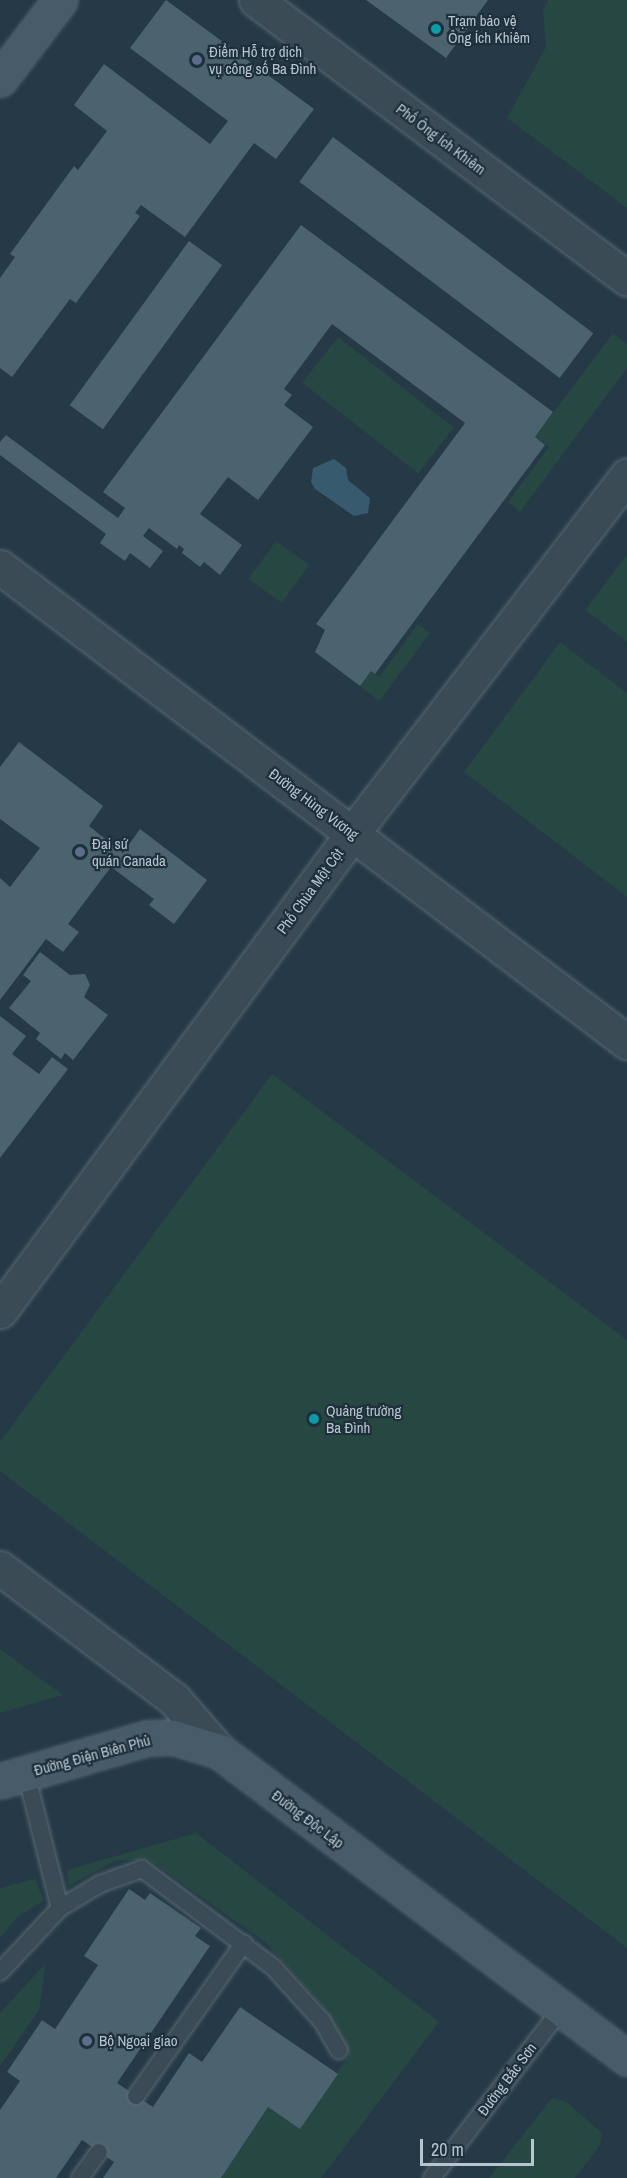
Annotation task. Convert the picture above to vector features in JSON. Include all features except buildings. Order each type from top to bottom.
[{"type":"main road","points":[[0,79],[60,0]]},
{"type":"main road","name":"Đường Điện Biên Phủ","points":[[13,1777],[147,1738],[173,1737],[219,1751]]},
{"type":"main road","name":"Đường Độc Lập","points":[[219,1751],[627,2058]]},
{"type":"street","name":"Phố Ông Ích Khiêm","points":[[256,0],[627,279]]},
{"type":"street","name":"Phố Chùa Một Cột","points":[[0,1311],[352,834],[627,475]]},
{"type":"street","name":"Đường Hùng Vương","points":[[0,567],[627,1042]]},
{"type":"street","name":"Đường Độc Lập","points":[[0,1568],[174,1699],[219,1751]]},
{"type":"lane","points":[[13,1777],[60,1908]]},
{"type":"lane","points":[[0,1972],[60,1908],[100,1884],[142,1869],[244,1943],[298,1992],[322,2021],[339,2051]]},
{"type":"lane","points":[[136,2096],[244,1943]]},
{"type":"lane","name":"Đường Bắc Sơn","points":[[432,2178],[561,2009]]},
{"type":"lane","points":[[80,2178],[99,2152]]},
{"type":"green space","points":[[548,0],[627,0],[627,208],[507,118],[546,47],[543,10]]},
{"type":"green space","points":[[613,333],[627,344],[627,368],[520,512],[508,502],[549,447],[535,437]]},
{"type":"green space","points":[[338,337],[454,428],[418,473],[302,383]]},
{"type":"green space","points":[[276,541],[309,565],[282,603],[248,579]]},
{"type":"green space","points":[[627,554],[627,642],[585,610]]},
{"type":"green space","points":[[418,624],[430,633],[379,701],[360,686],[371,671],[379,677]]},
{"type":"green space","points":[[560,642],[627,693],[627,897],[464,772]]},
{"type":"green space","name":"Quảng trường Ba Đình","points":[[272,1074],[627,1340],[627,1948],[0,1471],[0,1442]]},
{"type":"green space","points":[[0,1649],[63,1695],[0,1713]]},
{"type":"green space","points":[[196,1833],[439,2022],[321,2178],[221,2178],[268,2107],[300,2128],[349,2055],[337,2027],[319,2002],[265,1942],[148,1859],[115,1861],[68,1886],[67,1870]]},
{"type":"green space","points":[[35,1879],[44,1900],[16,1918],[0,1938],[0,1888]]},
{"type":"green space","points":[[46,1963],[39,2010],[0,2066],[0,2013]]},
{"type":"green space","points":[[552,2098],[565,2101],[602,2133],[600,2145],[575,2178],[489,2178]]},
{"type":"water","points":[[334,459],[346,468],[348,480],[370,498],[368,513],[354,516],[315,489],[311,482],[313,468]]},
{"type":"place","name":"Trạm bảo vệ Ông Ích Khiêm","points":[[436,29]]},
{"type":"place","name":"Điểm Hỗ trợ dịch vụ công số Ba Đình","points":[[197,60]]},
{"type":"place","name":"Đại sứ quán Canada","points":[[80,852]]},
{"type":"place","name":"Quảng trường Ba Đình","points":[[314,1419]]},
{"type":"place","name":"Bộ Ngoại giao","points":[[87,2041]]}]
